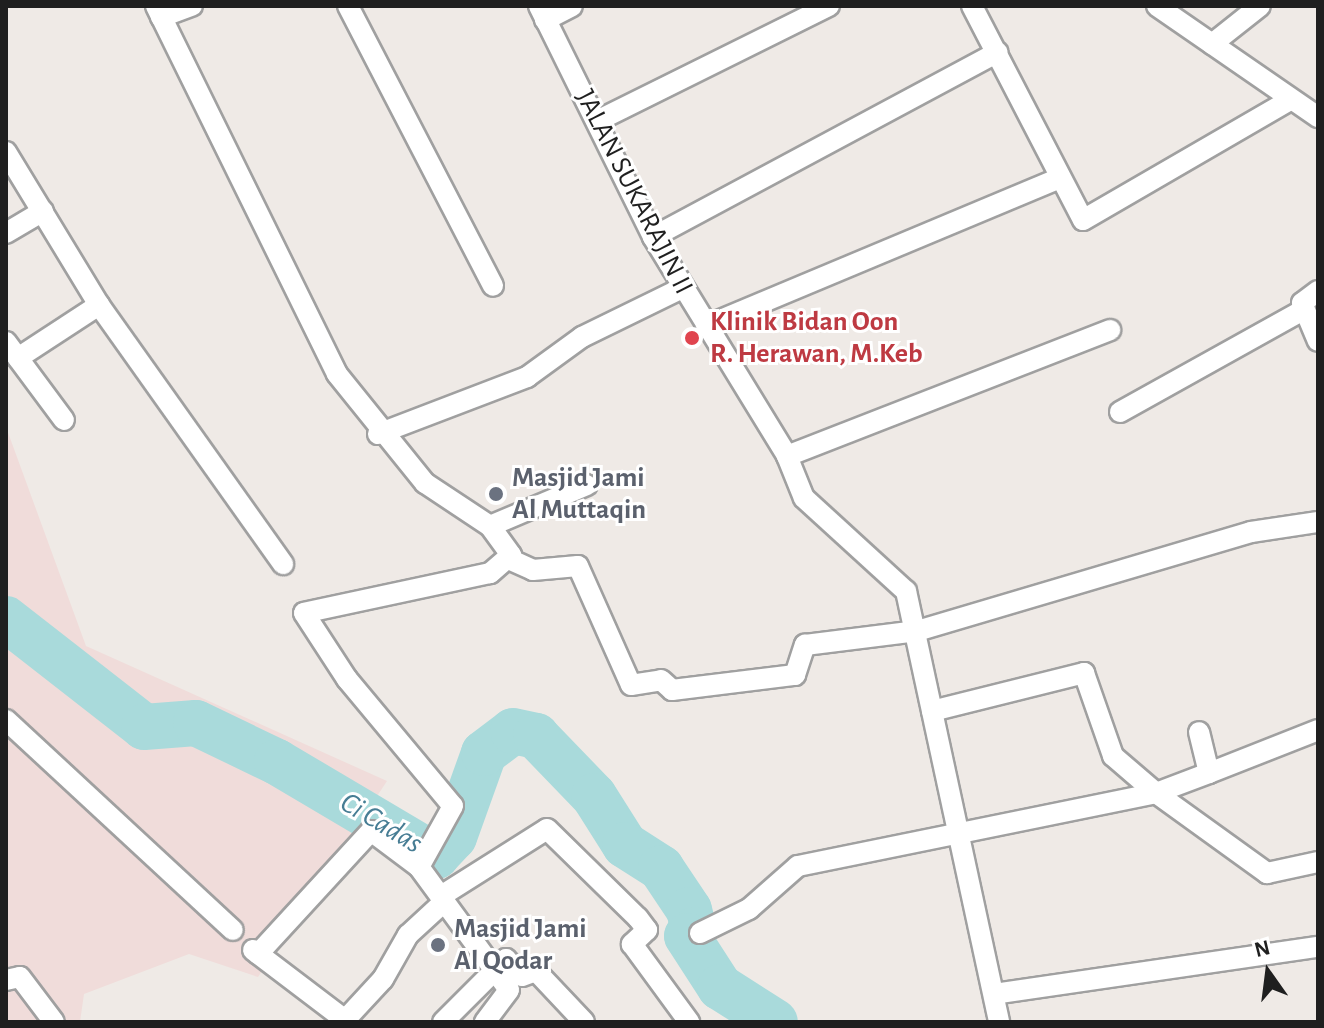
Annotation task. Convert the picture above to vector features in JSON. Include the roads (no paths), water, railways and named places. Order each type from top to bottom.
[{"type":"street","points":[[192,6],[158,12],[308,320],[378,434],[425,483],[490,526],[511,560],[533,570],[578,566],[631,685],[661,680],[672,690],[795,675],[803,668],[802,647],[917,631],[1251,532],[1318,522]]},
{"type":"street","points":[[348,6],[493,286]]},
{"type":"street","points":[[542,13],[572,6]]},
{"type":"street","points":[[597,121],[829,6]]},
{"type":"street","points":[[972,6],[1083,220],[1290,100]]},
{"type":"street","points":[[1157,6],[1317,116]]},
{"type":"street","points":[[1212,44],[1260,6]]},
{"type":"street","name":"JALAN SUKARAJIN II","points":[[542,13],[653,237],[787,456],[814,513],[906,591],[917,631],[954,834],[999,1022]]},
{"type":"street","points":[[653,237],[998,52]]},
{"type":"street","points":[[6,152],[99,305],[283,564]]},
{"type":"street","points":[[706,326],[1060,178]]},
{"type":"street","points":[[6,233],[43,211]]},
{"type":"street","points":[[378,434],[527,377],[582,337],[682,288]]},
{"type":"street","points":[[1120,412],[1303,310],[1318,291]]},
{"type":"street","points":[[64,420],[12,350],[99,305]]},
{"type":"street","points":[[1303,310],[1318,341]]},
{"type":"street","points":[[787,456],[1110,330]]},
{"type":"street","points":[[490,526],[587,485]]},
{"type":"street","points":[[427,857],[453,806],[347,679],[304,613],[490,573],[511,560]]},
{"type":"street","points":[[932,711],[1084,673],[1113,756],[1156,793],[1267,873],[1318,862]]},
{"type":"street","points":[[6,720],[233,930]]},
{"type":"street","points":[[700,933],[749,909],[798,866],[1156,793],[1318,730]]},
{"type":"street","points":[[1199,732],[1209,773]]},
{"type":"street","points":[[485,1022],[509,990],[443,898],[427,857],[371,831],[256,952],[347,1021],[383,979],[408,935],[443,898],[547,829],[647,930],[632,944],[689,1022]]},
{"type":"street","points":[[994,994],[1318,947]]},
{"type":"street","points":[[443,1022],[492,967],[506,959],[522,976],[536,971],[584,1022]]},
{"type":"street","points":[[6,980],[20,977],[54,1022]]},
{"type":"waterway","name":"Ci Cadas","points":[[6,619],[144,727],[196,723],[277,762],[436,856],[454,837],[484,753],[513,731],[536,736],[594,796],[625,845],[661,868],[689,910],[694,930],[687,936],[720,987],[775,1022]]},
{"type":"place","name":"Klinik Bidan Oon R. Herawan, M.Keb","points":[[692,338]]},
{"type":"place","name":"Masjid Jami Al Muttaqin","points":[[496,494]]},
{"type":"place","name":"Masjid Jami Al Qodar","points":[[438,945]]}]
